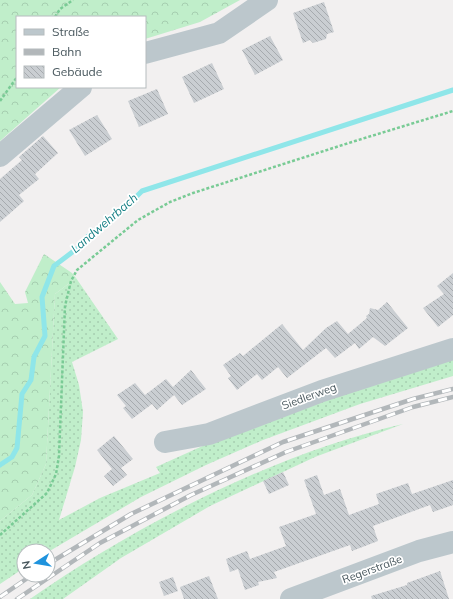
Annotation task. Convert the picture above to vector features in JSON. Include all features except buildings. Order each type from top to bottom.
[{"type":"street","points":[[146,52],[218,33],[267,0]]},
{"type":"street","points":[[0,156],[80,88]]},
{"type":"street","name":"Siedlerweg","points":[[165,442],[209,434],[322,391],[453,349]]},
{"type":"street","name":"Regerstraße","points":[[291,599],[419,551],[453,542]]},
{"type":"path","points":[[56,16],[60,9],[73,0]]},
{"type":"path","points":[[0,101],[16,78]]},
{"type":"path","points":[[0,535],[47,492],[56,474],[59,456],[65,306],[71,281],[77,270],[138,220],[170,202],[193,193],[340,145],[453,112]]},
{"type":"green space","points":[[0,0],[240,0],[200,22],[146,39],[146,16],[16,16],[16,88],[60,88],[0,141]]},
{"type":"green space","points":[[44,254],[72,273],[76,278],[55,294],[46,464],[32,495],[0,521],[0,282],[15,304],[28,303],[25,292]]},
{"type":"green space","points":[[76,278],[118,339],[72,362],[79,385],[83,412],[81,440],[75,467],[59,520],[100,498],[160,473],[156,467],[238,430],[453,358],[453,376],[360,404],[263,440],[206,465],[141,497],[56,547],[56,543],[16,543],[16,573],[0,584],[0,521],[32,495],[46,464],[55,294]]},
{"type":"green space","points":[[403,424],[315,457],[210,506],[121,558],[63,599],[30,599],[116,544],[209,495],[305,453],[354,437]]},
{"type":"waterway","name":"Landwehrbach","points":[[0,465],[12,457],[17,448],[22,394],[31,380],[34,357],[45,336],[42,297],[54,266],[83,244],[87,237],[121,212],[142,191],[453,90]]},
{"type":"railway","points":[[56,559],[131,514],[283,442],[413,399],[453,389]]},
{"type":"railway","points":[[17,599],[100,543],[191,495],[286,452],[413,407],[453,397]]},
{"type":"railway","points":[[0,597],[20,583]]}]
